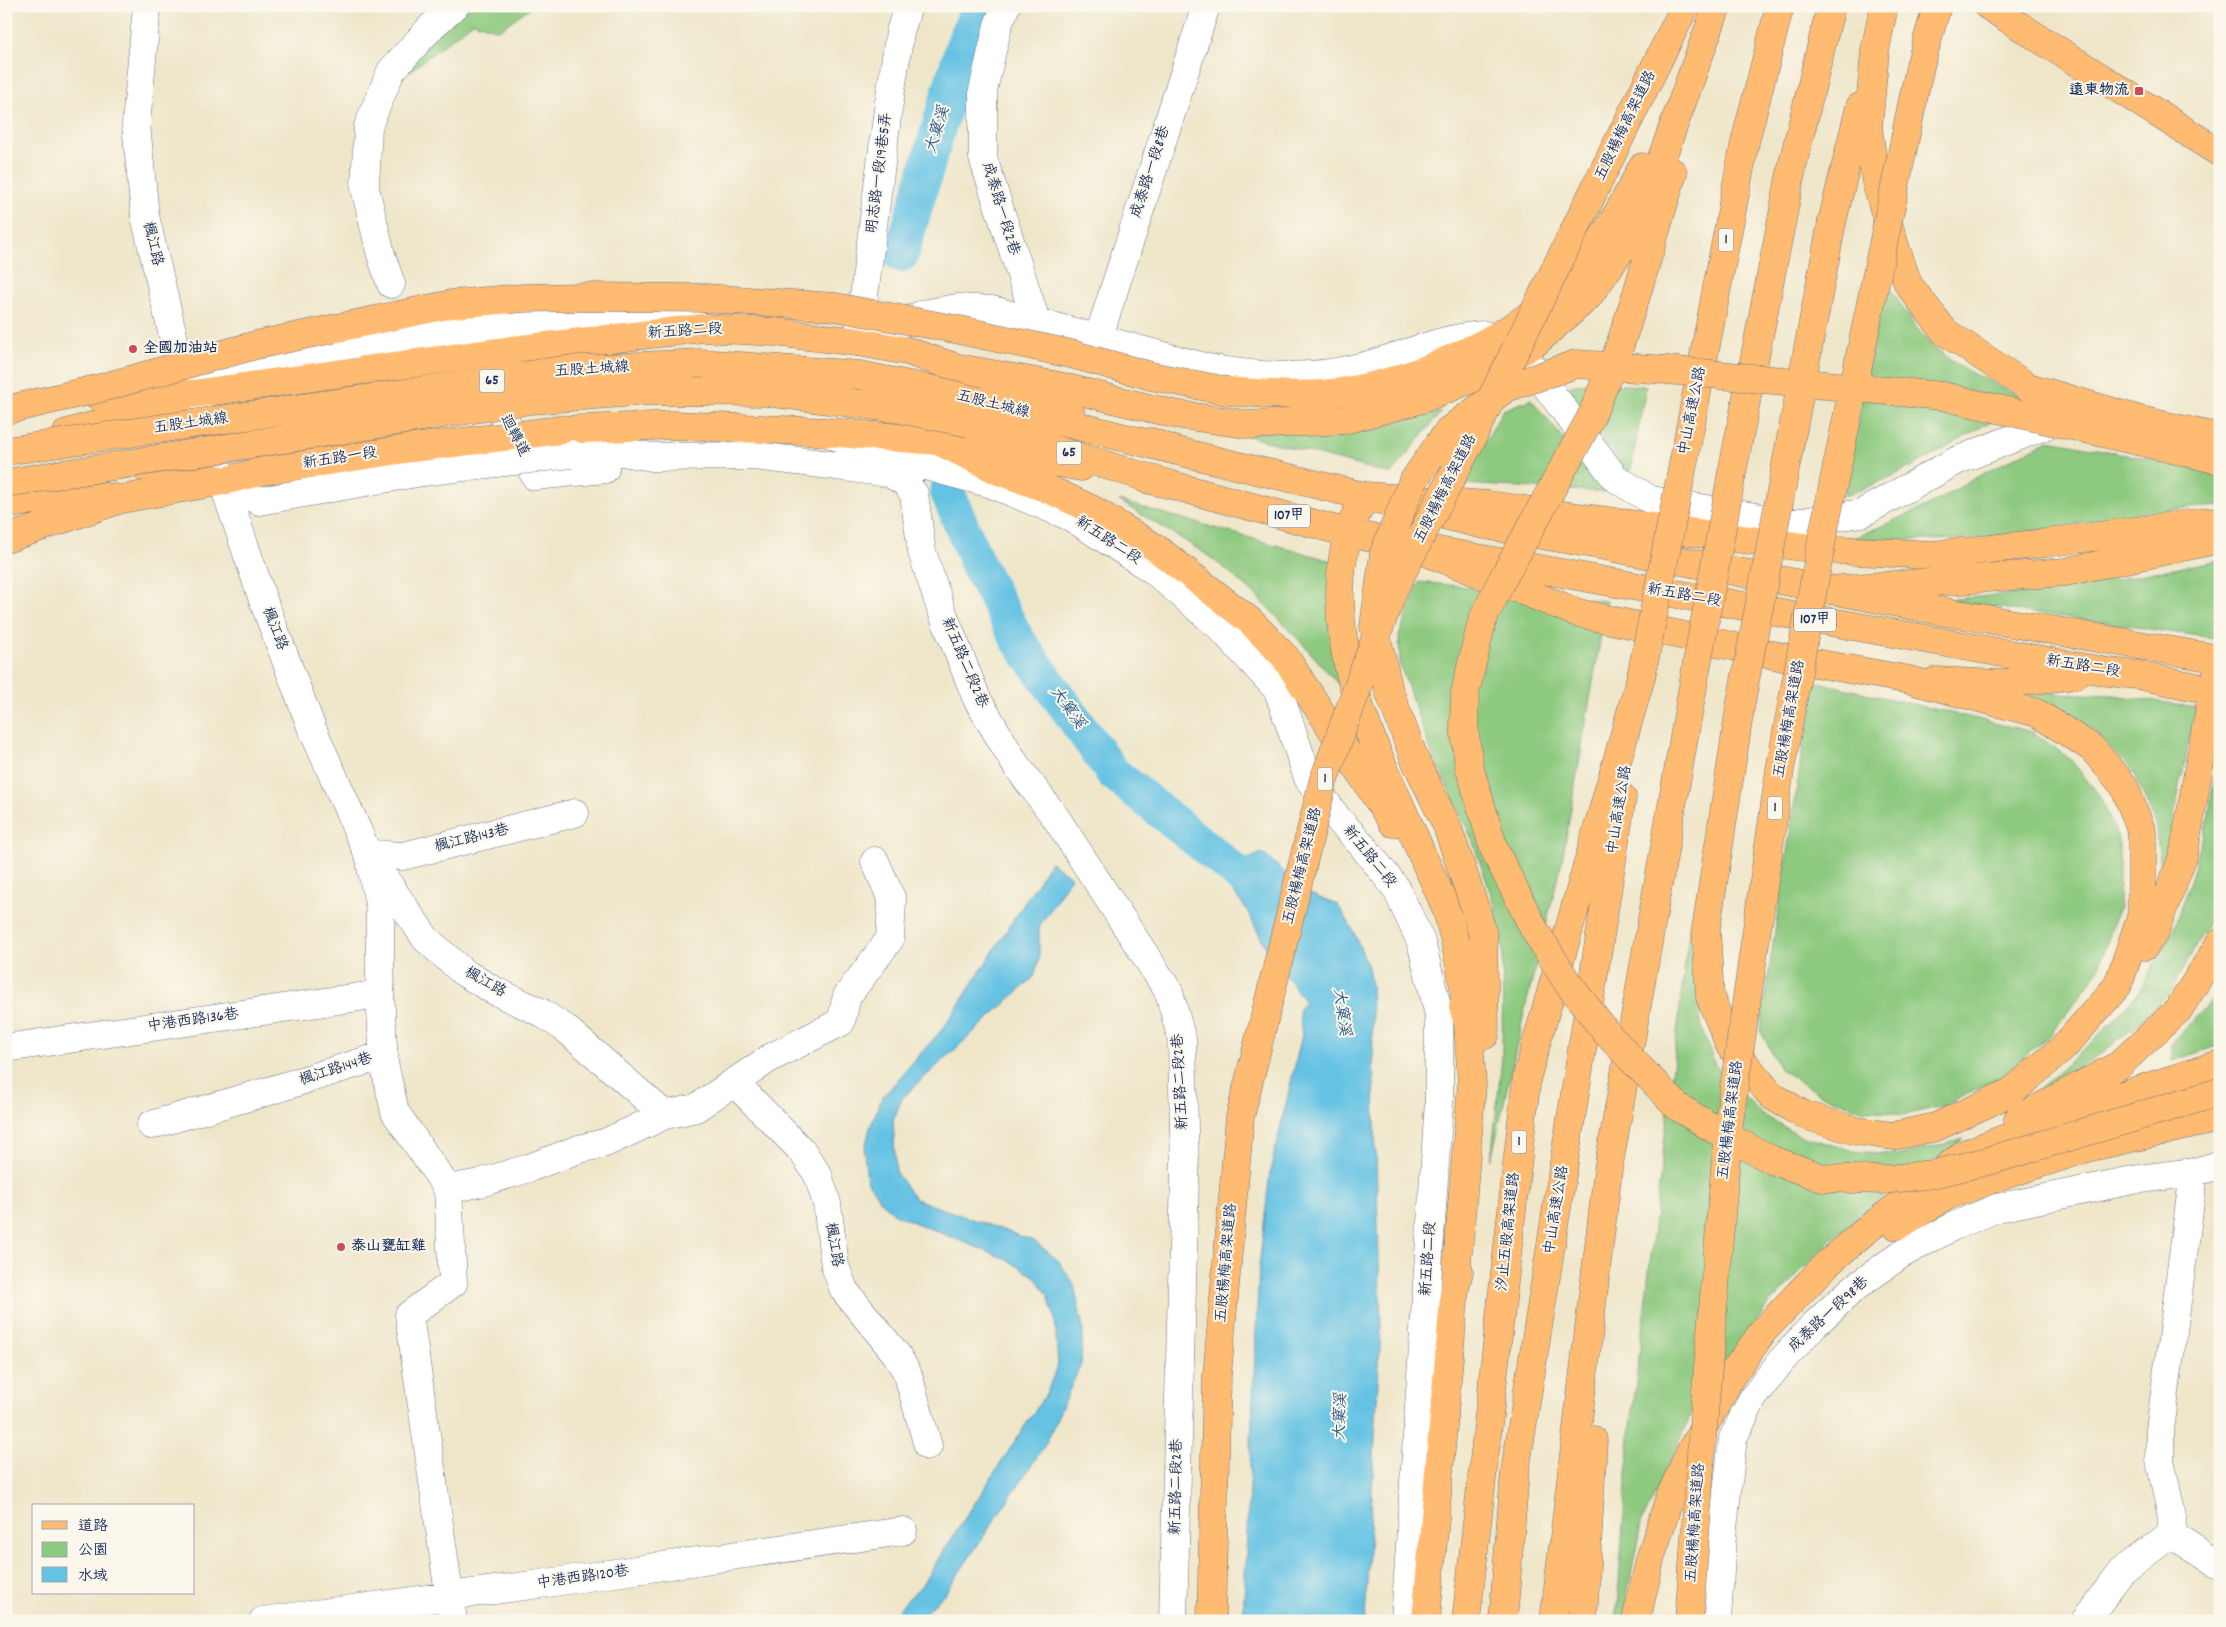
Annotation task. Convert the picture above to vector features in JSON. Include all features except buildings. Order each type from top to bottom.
[{"type":"main road","name":"五股楊梅高架道路","points":[[1211,1621],[1217,1376],[1240,1117],[1323,782],[1394,588],[1472,438],[1685,6]]},
{"type":"main road","points":[[958,368],[1059,386],[1174,414],[1252,425],[1344,420],[1419,400],[1484,374],[1535,344],[1588,297],[1624,246],[1652,185],[1716,6]]},
{"type":"main road","points":[[6,409],[97,390],[256,345],[452,304],[524,298],[705,298],[835,307],[960,330],[1071,354],[1151,376],[1227,391],[1282,395],[1340,392],[1391,381],[1454,358],[1517,324],[1566,284],[1604,236],[1638,175],[1679,91],[1716,6]]},
{"type":"main road","points":[[1722,6],[1618,351],[1590,417],[1502,580],[1482,621],[1465,693],[1464,726],[1469,766],[1494,849],[1534,929],[1569,985],[1609,1036],[1678,1107],[1719,1132],[1772,1160],[1823,1178],[1882,1180],[1933,1174],[1988,1161],[2220,1092]]},
{"type":"main road","name":"中山高速公路","points":[[1503,1621],[1515,1472],[1641,677],[1745,142],[1780,6]]},
{"type":"main road","points":[[1554,1621],[1608,1170],[1732,473],[1793,163],[1831,6]]},
{"type":"main road","points":[[1884,6],[1832,222],[1741,702],[1706,928],[1710,997],[1730,1046],[1772,1096],[1804,1115],[1856,1131],[1893,1136],[1936,1127],[2011,1092],[2064,1047],[2118,985],[2154,933],[2183,856],[2216,691],[2220,660]]},
{"type":"main road","points":[[1884,6],[1875,51],[1868,128],[1876,182],[1908,284],[1945,332],[2028,387],[2140,420],[2220,438]]},
{"type":"main road","name":"五股楊梅高架道路","points":[[1689,1621],[1703,1416],[1729,1122],[1780,770],[1823,534],[1918,76],[1936,6]]},
{"type":"main road","points":[[1988,6],[2220,153]]},
{"type":"main road","name":"新五路二段","points":[[193,394],[512,350],[704,328],[775,332],[858,342],[907,352],[958,368],[1018,395],[1173,450],[1480,524],[1600,545],[1940,611],[2220,660]]},
{"type":"main road","name":"五股土城線","points":[[6,449],[563,370],[700,363],[860,375],[939,391],[973,412],[1168,484]]},
{"type":"main road","points":[[1455,1289],[1474,1187],[1485,1033],[1483,935],[1447,826],[1415,760],[1389,691],[1374,626],[1384,553],[1412,483],[1448,431],[1506,388],[1576,364],[1667,370],[1951,398],[2220,460]]},
{"type":"main road","name":"107甲","points":[[6,409],[154,391],[193,394]]},
{"type":"main road","name":"五股土城線","points":[[6,482],[530,400],[648,391],[766,392],[900,409],[973,412],[1173,450]]},
{"type":"main road","name":"107甲","points":[[6,442],[64,434],[164,406],[193,394]]},
{"type":"main road","name":"新五路二段","points":[[566,442],[675,425],[827,432],[938,441],[1168,484],[1348,533],[1410,546],[2108,672],[2138,675],[2216,691]]},
{"type":"main road","points":[[6,449],[64,434]]},
{"type":"main road","points":[[938,441],[999,471],[1048,489],[1093,510],[1156,548],[1250,621],[1285,657],[1397,830],[1422,887],[1449,959],[1468,1023]]},
{"type":"main road","name":"新五路一段","points":[[6,539],[121,499],[223,481],[264,471],[417,460],[566,442]]},
{"type":"main road","points":[[6,482],[68,477],[167,465],[223,481]]},
{"type":"main road","name":"新五路一段","points":[[6,505],[71,493],[121,499]]},
{"type":"main road","points":[[1426,1621],[1472,1084],[1465,994],[1448,914],[1384,771],[1367,728],[1347,664],[1339,594],[1348,533],[1366,496],[1488,505],[1817,549],[1933,555],[2220,521]]},
{"type":"main road","points":[[1830,590],[2066,572],[2220,539]]},
{"type":"main road","points":[[1410,546],[1578,613],[1792,659],[1910,680],[2036,713],[2092,748],[2124,786],[2142,832],[2144,881],[2142,914],[2118,985]]},
{"type":"main road","points":[[1910,680],[1999,684],[2108,672]]},
{"type":"main road","name":"汐止五股高架道路","points":[[1466,1621],[1527,1076],[1641,677]]},
{"type":"main road","points":[[1636,1621],[1651,1556],[1670,1497],[1690,1452],[1731,1376],[1764,1330],[1827,1264],[1864,1232],[1964,1154],[1993,1134],[2055,1098],[2119,1065],[2178,1010],[2220,943]]},
{"type":"main road","points":[[1964,1154],[2100,1102],[2220,1064]]},
{"type":"main road","points":[[1764,1330],[1906,1219],[1948,1196],[2092,1147],[2220,1118]]},
{"type":"main road","points":[[1583,1621],[1608,1170]]},
{"type":"street","name":"楓江路","points":[[147,6],[136,124],[145,216],[181,370],[193,394],[264,600],[311,726],[368,854],[426,939],[463,972],[493,990],[542,1013],[566,1029],[665,1115]]},
{"type":"street","points":[[391,284],[381,255],[364,188],[368,126],[391,71],[428,16],[455,6]]},
{"type":"street","name":"明志路一段19巷5弄","points":[[858,342],[888,109],[900,32],[908,6]]},
{"type":"street","name":"成泰路一段2巷","points":[[1006,6],[998,25],[983,90],[983,158],[1036,321]]},
{"type":"street","name":"成泰路一段8巷","points":[[1098,339],[1206,6]]},
{"type":"street","name":"迴轉道","points":[[704,328],[619,308],[502,308],[466,318],[461,327],[461,338],[535,476],[629,466],[652,457],[667,448],[720,443],[766,430]]},
{"type":"street","points":[[858,342],[923,314],[957,308],[992,310],[1208,368],[1242,374],[1273,376],[1312,374],[1358,368],[1431,344],[1485,335]]},
{"type":"street","points":[[193,394],[214,365],[237,360],[501,325],[597,317],[704,328]]},
{"type":"street","points":[[1532,368],[1615,478],[1651,500],[1792,523],[1862,513],[1956,461],[2110,400],[2220,427]]},
{"type":"street","name":"新五路二段","points":[[827,432],[870,451],[992,484],[1071,517],[1153,570],[1219,626],[1278,690],[1308,778],[1338,819],[1361,844],[1396,888],[1421,942],[1438,1015],[1439,1044],[1439,1101],[1405,1621]]},
{"type":"street","points":[[566,442],[652,457]]},
{"type":"street","name":"新五路二段2巷","points":[[652,457],[755,456],[889,473],[906,483],[914,494],[917,506],[922,552],[941,609],[977,699],[1016,765],[1056,818],[1169,992],[1182,1040],[1184,1175],[1173,1621]]},
{"type":"street","name":"楓江路143巷","points":[[368,854],[403,856],[575,813]]},
{"type":"street","name":"楓江路144巷","points":[[151,1125],[269,1091],[384,1054],[380,994],[380,908],[368,854]]},
{"type":"street","points":[[448,1189],[529,1168],[579,1149],[605,1142],[665,1115],[696,1108],[770,1058],[841,1022],[846,996],[890,939],[892,900],[875,861]]},
{"type":"street","name":"中港西路136巷","points":[[6,1048],[380,994]]},
{"type":"street","points":[[384,1054],[395,1112],[448,1189],[453,1283],[409,1315],[452,1608]]},
{"type":"street","name":"楓江路","points":[[734,1082],[802,1151],[818,1175],[827,1204],[835,1266],[844,1290],[897,1355],[908,1375],[928,1446]]},
{"type":"street","name":"成泰路一段98巷","points":[[1717,1621],[1722,1537],[1733,1438],[1753,1398],[1782,1360],[1814,1325],[1853,1289],[1900,1255],[1952,1227],[1998,1208],[2134,1180],[2207,1169],[2160,1430],[2160,1460],[2172,1517],[2171,1534]]},
{"type":"street","name":"中港西路120巷","points":[[263,1621],[452,1608],[903,1531]]},
{"type":"street","points":[[2084,1621],[2122,1571],[2171,1534],[2220,1565]]},
{"type":"green space","points":[[461,6],[532,6],[499,30],[473,22],[410,71],[401,63]]},
{"type":"green space","points":[[1885,279],[1926,340],[1944,356],[1991,383],[2028,399],[1915,465],[1844,496]]},
{"type":"green space","points":[[1587,383],[1646,386],[1630,475],[1561,388]]},
{"type":"green space","points":[[1531,399],[1606,492],[1462,484],[1503,410]]},
{"type":"green space","points":[[1441,412],[1391,474],[1236,433],[1359,429]]},
{"type":"green space","points":[[2049,440],[2220,472],[2220,506],[2159,511],[2008,535],[1977,538],[1930,540],[1851,539],[1928,506],[1977,477]]},
{"type":"green space","points":[[1119,501],[1332,561],[1345,692],[1280,620],[1245,586],[1207,555]]},
{"type":"green space","points":[[2220,560],[2220,639],[1944,600],[2021,593],[2107,581]]},
{"type":"green space","points":[[1419,582],[1607,601],[1562,860],[1525,1009],[1491,1160],[1502,1058],[1503,948],[1494,903],[1472,839],[1430,749],[1400,665],[1399,636]]},
{"type":"green space","points":[[1813,681],[2033,732],[2070,759],[2099,795],[2119,840],[2119,906],[2097,973],[2050,1035],[1999,1078],[1944,1106],[1903,1115],[1855,1108],[1816,1092],[1780,1069],[1760,1030]]},
{"type":"green space","points":[[1983,691],[2113,695],[2196,707],[2162,875],[2155,821],[2132,770],[2093,731],[2070,713]]},
{"type":"green space","points":[[2220,740],[2220,892],[2205,929],[2170,993],[2133,1029],[2090,1062],[2015,1111],[2105,1030],[2138,993],[2173,930],[2192,875],[2209,814]]},
{"type":"green space","points":[[1690,921],[1702,1030],[1715,1065],[1762,1114],[1798,1135],[1853,1151],[1901,1155],[1964,1139],[1877,1201],[1835,1236],[1768,1305],[1693,1411],[1641,1524],[1622,1621],[1616,1621],[1630,1434]]},
{"type":"green space","points":[[2220,992],[2220,1045],[2172,1061],[2171,1044]]},
{"type":"water","points":[[1262,853],[1310,894],[1338,905],[1352,928],[1368,967],[1371,986],[1381,1327],[1365,1621],[1243,1621],[1259,1267],[1270,1172],[1302,1035],[1299,1009],[1305,1002],[1267,950],[1247,910],[1229,887],[1230,867]]},
{"type":"water","points":[[1051,862],[1071,877],[1039,927],[1039,959],[1034,977],[903,1097],[893,1120],[896,1173],[915,1199],[1034,1241],[1059,1261],[1074,1285],[1083,1328],[1081,1364],[1045,1445],[946,1592],[917,1621],[887,1621],[921,1586],[1047,1392],[1058,1364],[1055,1320],[1048,1295],[1034,1276],[1008,1260],[896,1215],[880,1201],[867,1180],[864,1152],[870,1128],[881,1099],[945,1026]]},
{"type":"waterway","name":"大窠溪","points":[[901,255],[963,45],[979,6]]},
{"type":"waterway","name":"大窠溪","points":[[947,491],[977,563],[1018,640],[1113,773],[1267,897]]},
{"type":"place","name":"遠東物流","points":[[2139,91]]},
{"type":"place","name":"全國加油站","points":[[133,349]]},
{"type":"place","name":"泰山甕缸雞","points":[[341,1247]]}]
